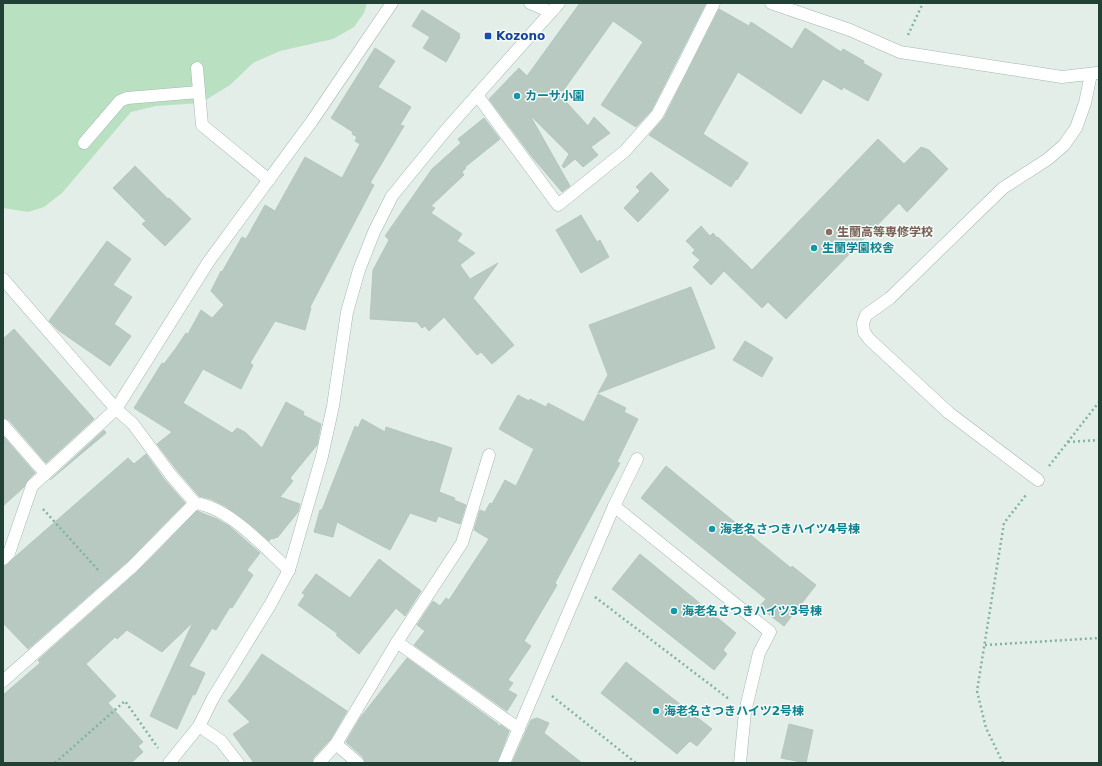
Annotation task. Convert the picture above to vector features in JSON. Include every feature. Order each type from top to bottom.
[{"type":"street","points":[[3,559],[9,553],[32,486],[116,409],[209,261],[316,115],[392,3]]},
{"type":"street","points":[[530,3],[555,7]]},
{"type":"street","points":[[477,95],[558,205],[625,150],[657,115],[714,3]]},
{"type":"street","points":[[771,3],[850,30],[900,52],[1062,77],[1095,74],[1076,128],[1064,145],[1048,159],[1003,188],[890,298],[866,316],[863,323],[864,332],[869,339],[949,413],[1038,480]]},
{"type":"street","points":[[169,763],[199,726],[213,698],[270,605],[288,570],[322,456],[333,406],[347,312],[366,251],[392,196],[446,130],[555,7]]},
{"type":"street","points":[[197,68],[202,125],[269,180]]},
{"type":"street","points":[[84,143],[120,101],[127,98],[199,92]]},
{"type":"street","points":[[3,279],[116,409],[133,424],[170,474],[195,503],[206,504],[225,515],[251,535],[288,570]]},
{"type":"street","points":[[3,424],[45,473]]},
{"type":"street","points":[[319,763],[336,744],[397,642],[462,543],[489,455]]},
{"type":"street","points":[[504,763],[614,506],[637,459]]},
{"type":"street","points":[[3,681],[133,566],[195,503]]},
{"type":"street","points":[[614,506],[770,632],[759,653],[745,712],[740,763]]},
{"type":"street","points":[[397,642],[519,729]]},
{"type":"street","points":[[199,726],[221,741],[238,763]]},
{"type":"street","points":[[336,744],[358,763]]},
{"type":"path","points":[[900,52],[923,3]]},
{"type":"path","points":[[1003,763],[986,728],[977,691],[1004,523],[1099,402]]},
{"type":"path","points":[[1067,442],[1099,440]]},
{"type":"path","points":[[29,494],[112,584]]},
{"type":"path","points":[[580,586],[745,712]]},
{"type":"path","points":[[985,645],[1099,638]]},
{"type":"path","points":[[538,684],[636,763]]},
{"type":"path","points":[[54,763],[125,701],[160,751]]},
{"type":"green space","points":[[3,3],[367,3],[364,13],[354,27],[333,39],[280,51],[253,63],[230,85],[201,103],[156,106],[131,112],[62,193],[44,207],[28,212],[3,208]]},
{"type":"building","points":[[580,3],[706,3],[651,111],[636,127],[601,105],[643,42],[613,21],[560,95],[588,126],[594,117],[610,133],[591,147],[598,155],[583,167],[575,159],[564,168],[562,166],[569,154],[531,116],[570,186],[562,192],[533,158],[489,99],[519,68],[527,76]]},
{"type":"building","points":[[719,9],[749,26],[751,22],[792,49],[805,28],[841,52],[843,49],[864,61],[863,63],[882,74],[868,101],[843,87],[842,90],[823,79],[801,114],[738,72],[703,134],[748,163],[731,187],[649,135],[664,118]]},
{"type":"building","points":[[422,10],[460,34],[460,37],[446,62],[423,48],[430,37],[412,26]]},
{"type":"building","points":[[375,48],[395,61],[378,87],[411,107],[400,125],[404,126],[370,183],[374,185],[310,307],[305,330],[275,321],[250,363],[253,365],[241,389],[203,369],[183,403],[232,433],[237,428],[245,432],[262,448],[286,402],[304,412],[303,415],[321,424],[317,445],[290,478],[293,481],[280,497],[300,504],[298,512],[277,538],[272,538],[269,541],[250,524],[225,506],[211,499],[199,496],[157,444],[172,432],[134,408],[162,363],[164,364],[186,333],[188,334],[201,310],[212,318],[224,305],[211,291],[221,271],[222,272],[242,237],[246,239],[265,205],[275,211],[305,157],[342,178],[360,144],[355,141],[357,137],[352,134],[353,132],[331,118]]},
{"type":"building","points":[[484,118],[500,139],[465,167],[466,168],[462,172],[464,175],[431,206],[435,208],[431,213],[462,234],[457,241],[475,253],[460,265],[470,279],[498,263],[473,298],[514,345],[492,364],[481,352],[477,355],[444,317],[429,331],[425,326],[422,328],[417,322],[370,319],[373,270],[389,240],[385,236],[432,169],[461,143],[458,139]]},
{"type":"building","name":"生蘭学園校舎","points":[[878,139],[904,164],[921,147],[929,150],[948,169],[907,212],[899,203],[786,319],[768,302],[762,308],[724,271],[711,285],[693,267],[700,260],[692,253],[695,250],[686,241],[701,226],[710,236],[713,233],[717,238],[718,237],[752,270]]},
{"type":"building","points":[[135,166],[168,199],[169,198],[191,219],[165,246],[142,224],[146,221],[113,188]]},
{"type":"building","points":[[651,172],[669,190],[638,222],[624,208],[640,191],[636,187]]},
{"type":"building","points":[[581,215],[597,242],[600,240],[609,257],[581,273],[556,230]]},
{"type":"building","points":[[107,241],[131,259],[113,285],[132,297],[114,324],[131,336],[110,366],[58,330],[49,321]]},
{"type":"building","points":[[691,287],[715,348],[598,393],[608,375],[589,325]]},
{"type":"building","points":[[14,329],[94,419],[46,463],[9,420],[3,418],[3,339]]},
{"type":"building","points":[[745,341],[773,358],[762,377],[733,360]]},
{"type":"building","points":[[598,394],[626,408],[624,412],[638,419],[617,462],[620,463],[555,583],[557,585],[524,641],[531,646],[508,680],[513,683],[508,690],[517,695],[507,711],[414,645],[425,631],[417,625],[433,601],[440,606],[446,598],[449,600],[489,539],[474,530],[480,510],[485,512],[490,503],[492,504],[505,480],[516,486],[534,449],[499,429],[518,395],[546,407],[548,403],[584,422]]},
{"type":"building","points":[[362,419],[385,432],[386,427],[452,448],[439,492],[455,498],[454,500],[466,505],[460,524],[438,516],[436,522],[410,513],[390,550],[337,522],[333,537],[314,532],[320,510],[322,510],[355,426],[358,428]]},
{"type":"building","points":[[104,430],[106,433],[50,480]]},
{"type":"building","points":[[3,436],[35,473],[27,481],[24,487],[3,506]]},
{"type":"building","points":[[146,454],[164,479],[185,503],[128,561],[28,649],[3,623],[3,567],[128,458],[134,464]]},
{"type":"building","name":"海老名さつきハイツ4号棟","points":[[666,466],[791,568],[792,566],[816,585],[784,626],[759,607],[766,599],[641,498]]},
{"type":"building","points":[[197,511],[217,519],[229,526],[260,553],[247,570],[253,575],[232,608],[230,607],[216,630],[212,628],[189,666],[205,673],[195,695],[193,694],[177,729],[150,716],[193,622],[162,652],[127,630],[117,639],[115,637],[86,664],[116,696],[108,703],[143,742],[138,746],[143,752],[131,763],[3,763],[3,695],[40,663],[38,660],[138,571]]},
{"type":"building","name":"海老名さつきハイツ3号棟","points":[[640,554],[736,633],[723,650],[727,654],[714,670],[612,589]]},
{"type":"building","points":[[379,559],[421,591],[405,616],[396,608],[359,654],[336,635],[338,634],[298,605],[305,595],[302,593],[316,574],[350,598]]},
{"type":"building","points":[[262,654],[347,711],[330,740],[313,758],[312,763],[254,763],[233,734],[250,722],[228,701]]},
{"type":"building","points":[[407,658],[498,724],[497,726],[501,725],[509,731],[497,763],[365,763],[363,757],[346,742],[360,718]]},
{"type":"building","name":"海老名さつきハイツ2号棟","points":[[626,662],[712,729],[697,746],[690,741],[677,754],[601,693]]},
{"type":"building","points":[[537,718],[549,723],[544,733],[582,763],[512,763],[531,720]]},
{"type":"building","points":[[789,724],[813,730],[806,763],[781,758]]},
{"type":"place","name":"Kozono","points":[[488,36]]},
{"type":"place","name":"カーサ小園","points":[[517,96]]},
{"type":"place","name":"生蘭高等専修学校","points":[[829,232]]},
{"type":"place","name":"生蘭学園校舎","points":[[814,248]]},
{"type":"place","name":"海老名さつきハイツ4号棟","points":[[712,529]]},
{"type":"place","name":"海老名さつきハイツ3号棟","points":[[674,611]]},
{"type":"place","name":"海老名さつきハイツ2号棟","points":[[656,711]]}]
